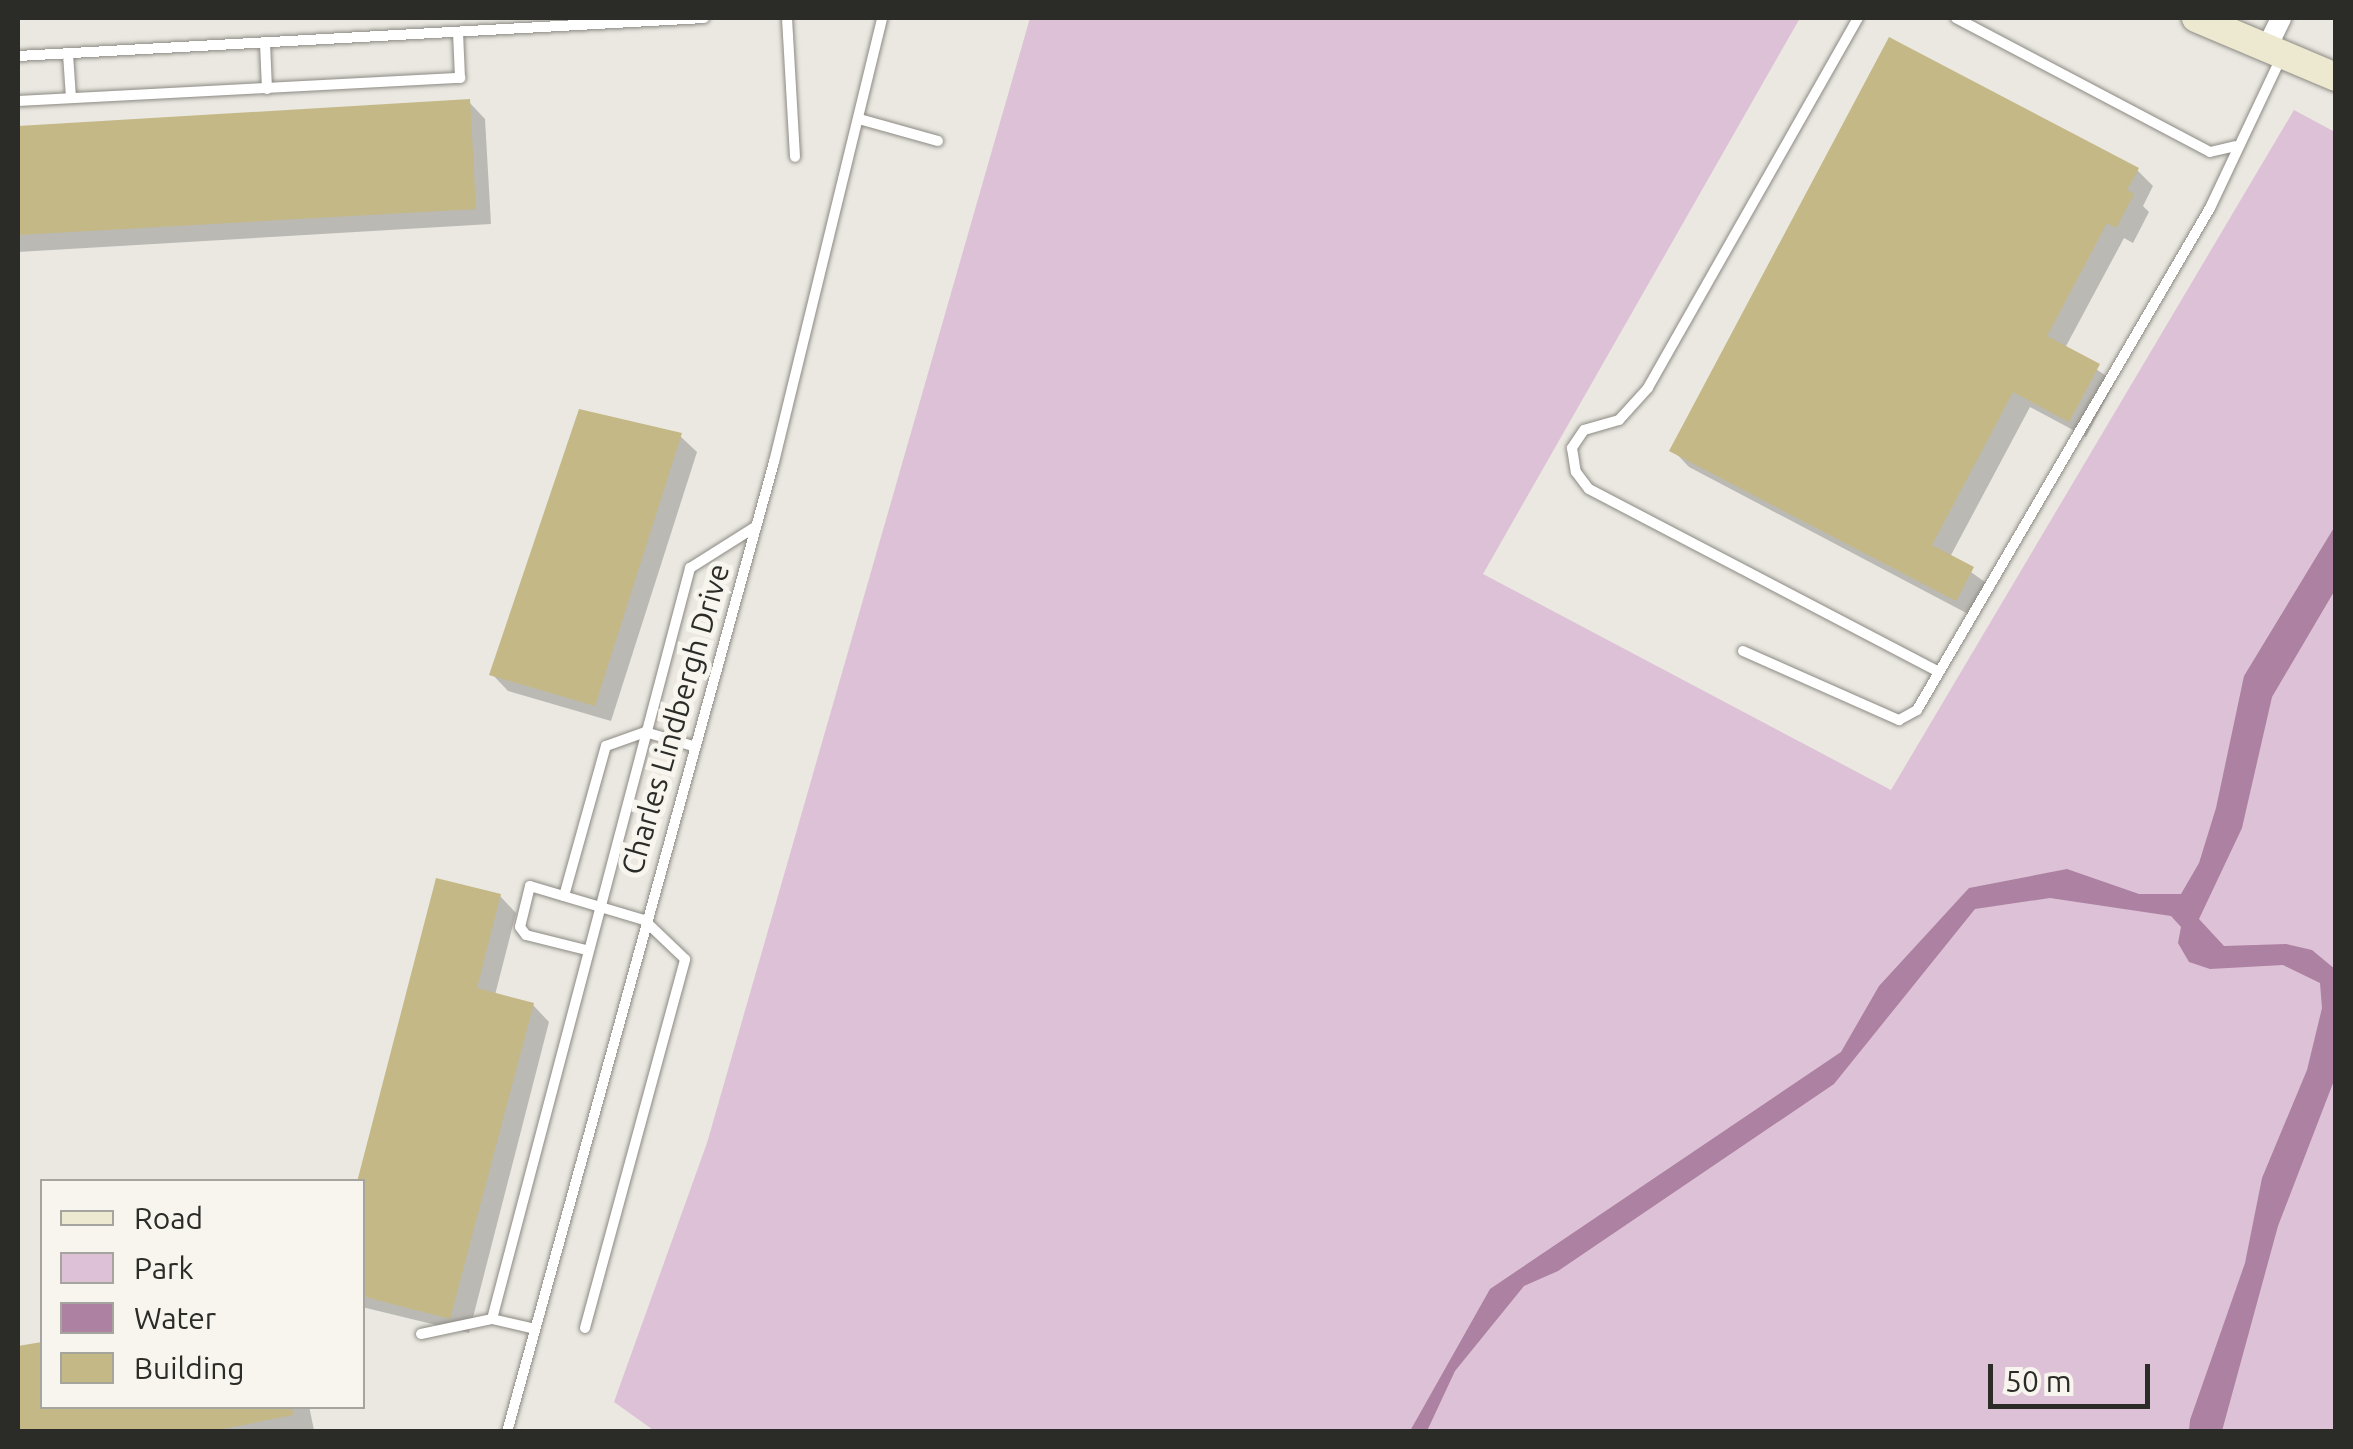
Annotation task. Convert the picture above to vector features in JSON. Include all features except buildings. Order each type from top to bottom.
[{"type":"main road","points":[[2196,18],[2336,76]]},
{"type":"street","points":[[2276,49],[2280,18]]},
{"type":"lane","points":[[18,56],[704,18]]},
{"type":"lane","points":[[787,18],[795,157]]},
{"type":"lane","name":"Charles Lindbergh Drive","points":[[507,1432],[644,920],[756,526],[882,18]]},
{"type":"lane","points":[[1858,18],[1648,388],[1619,420],[1584,430],[1572,448],[1576,472],[1589,489],[1940,672]]},
{"type":"lane","points":[[1956,18],[2210,152],[2235,146]]},
{"type":"lane","points":[[18,101],[460,78],[458,33]]},
{"type":"lane","points":[[264,43],[267,89]]},
{"type":"lane","points":[[1742,650],[1899,720],[1917,710],[2201,224],[2276,49]]},
{"type":"lane","points":[[68,54],[71,98]]},
{"type":"lane","points":[[859,119],[938,140]]},
{"type":"lane","points":[[492,1319],[586,950],[690,568],[756,526]]},
{"type":"lane","points":[[564,896],[606,746],[645,732],[694,746]]},
{"type":"lane","points":[[585,1328],[684,959],[644,920],[530,886],[520,927],[526,935],[586,950]]},
{"type":"lane","points":[[421,1334],[492,1319],[534,1329]]},
{"type":"green space","points":[[1030,18],[1800,18],[1483,574],[1891,790],[2294,110],[2335,132],[2335,1431],[656,1432],[614,1402],[707,1143]]},
{"type":"water","points":[[2335,526],[2335,590],[2272,697],[2242,828],[2199,919],[2224,946],[2286,944],[2312,950],[2336,970],[2335,1078],[2278,1226],[2222,1431],[2189,1431],[2190,1420],[2245,1263],[2262,1178],[2307,1070],[2322,1008],[2320,983],[2283,965],[2210,969],[2189,962],[2178,943],[2181,927],[2171,916],[2050,898],[1975,909],[1834,1084],[1558,1271],[1524,1286],[1455,1371],[1427,1431],[1410,1431],[1490,1289],[1841,1052],[1879,986],[1969,888],[2067,869],[2139,894],[2181,894],[2199,863],[2216,808],[2244,676]]}]
